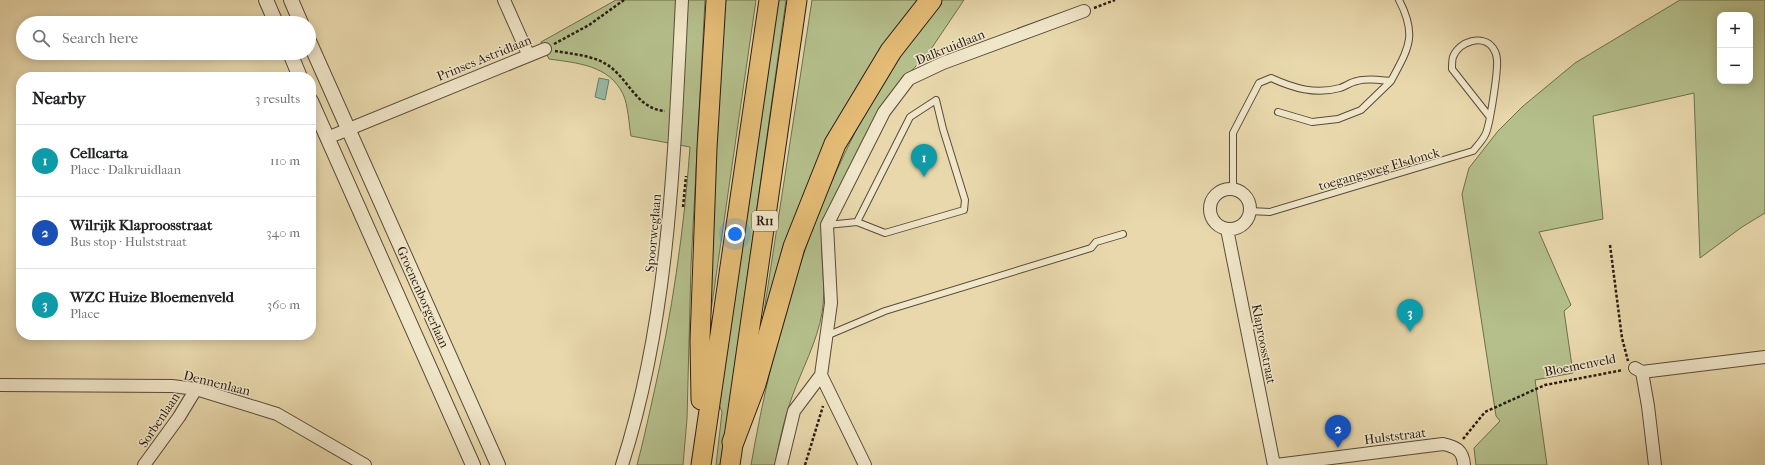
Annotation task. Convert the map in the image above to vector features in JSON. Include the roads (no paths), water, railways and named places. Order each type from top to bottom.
[{"type":"highway","points":[[705,437],[700,393],[700,341],[707,148],[716,0]]},
{"type":"highway","name":"R11","points":[[701,465],[769,0]]},
{"type":"highway","name":"R11","points":[[730,465],[797,0]]},
{"type":"highway","points":[[733,442],[755,384],[794,247],[835,144],[891,52],[931,0]]},
{"type":"street","points":[[266,0],[273,16]]},
{"type":"street","points":[[290,0],[298,16]]},
{"type":"street","points":[[504,0],[528,54]]},
{"type":"street","name":"Spoorweglaan","points":[[622,465],[646,372],[662,280],[676,111],[682,0]]},
{"type":"street","name":"Dalkruidlaan","points":[[827,225],[884,112],[909,79],[943,63],[1084,11]]},
{"type":"street","name":"Prinses Astridlaan","points":[[348,129],[528,54],[544,49]]},
{"type":"street","name":"Groenenborgerlaan","points":[[316,57],[498,465]]},
{"type":"street","points":[[293,60],[298,72]]},
{"type":"street","name":"Groenenborgerlaan","points":[[316,113],[473,465]]},
{"type":"street","points":[[327,138],[348,129]]},
{"type":"street","points":[[1226,189],[1244,194],[1249,202],[1250,211],[1248,219],[1243,225],[1235,229],[1227,229],[1218,226],[1212,219],[1210,210],[1212,200],[1218,193],[1226,189]]},
{"type":"street","points":[[781,465],[794,411],[821,375],[832,303],[827,225]]},
{"type":"street","name":"Klaproosstraat","points":[[1227,229],[1275,465]]},
{"type":"street","points":[[1656,465],[1648,406],[1638,370],[1765,357]]},
{"type":"street","points":[[821,375],[865,465]]},
{"type":"street","name":"Dennenlaan","points":[[0,384],[172,386],[196,389],[277,414],[365,465]]},
{"type":"street","name":"Sorbenlaan","points":[[144,465],[179,417],[196,389]]},
{"type":"street","name":"Hulststraat","points":[[1275,465],[1443,444],[1456,447],[1464,462]]},
{"type":"lane","points":[[1278,112],[1312,122],[1338,119],[1361,110],[1391,81],[1409,46],[1410,27],[1406,13],[1399,0]]},
{"type":"lane","name":"toegangsweg Elsdonck","points":[[1250,211],[1270,212],[1473,151],[1480,143],[1486,132],[1489,116],[1498,59],[1494,49],[1487,43],[1478,40],[1467,42],[1458,48],[1453,57],[1452,69],[1489,116]]},
{"type":"lane","points":[[1232,190],[1233,133],[1259,83],[1271,78],[1303,90],[1318,91],[1339,88],[1356,81],[1372,79],[1391,81]]},
{"type":"lane","points":[[827,225],[857,222],[886,233],[964,210],[965,200],[943,129],[936,100],[910,117],[857,222]]},
{"type":"lane","points":[[826,336],[885,311],[1091,248],[1096,242],[1123,234]]},
{"type":"place","name":"Cellcarta","points":[[924,177]]},
{"type":"place","name":"WZC Huize Bloemenveld","points":[[1410,332]]},
{"type":"place","name":"Wilrijk Klaproosstraat","points":[[1338,448]]}]
